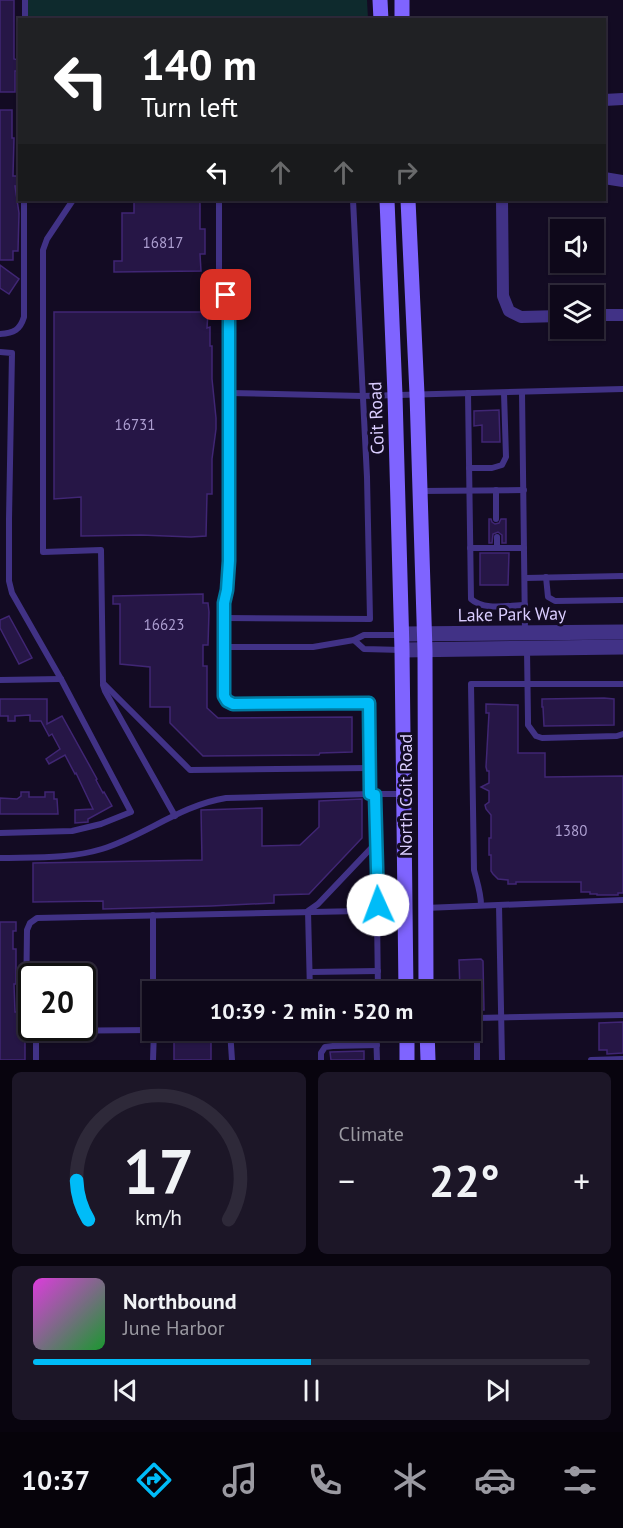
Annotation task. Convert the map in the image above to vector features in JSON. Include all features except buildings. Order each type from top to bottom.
[{"type":"main road","points":[[380,0],[381,18]]},
{"type":"main road","points":[[402,0],[402,18]]},
{"type":"main road","name":"Coit Road","points":[[387,201],[402,634]]},
{"type":"main road","points":[[408,201],[417,394],[424,634]]},
{"type":"main road","name":"North Coit Road","points":[[402,634],[406,981]]},
{"type":"main road","name":"North Coit Road","points":[[424,634],[426,981]]},
{"type":"main road","points":[[405,909],[425,908]]},
{"type":"main road","points":[[407,1041],[407,1060]]},
{"type":"main road","points":[[427,1041],[428,1060]]},
{"type":"street","points":[[606,100],[623,99]]},
{"type":"street","points":[[606,178],[623,181]]},
{"type":"street","points":[[502,201],[503,296],[508,311],[521,317],[550,316]]},
{"type":"street","points":[[604,315],[623,315]]},
{"type":"street","name":"Lake Park Way","points":[[402,634],[525,634],[622,639]]},
{"type":"street","name":"Lake Park Way","points":[[402,650],[527,650],[622,639]]},
{"type":"lane","points":[[25,0],[25,18]]},
{"type":"lane","points":[[0,334],[11,333],[21,326],[24,317],[24,201]]},
{"type":"lane","points":[[72,201],[47,239],[43,249],[43,552],[101,550],[105,691],[175,816]]},
{"type":"lane","points":[[219,201],[219,282],[221,291],[229,302],[229,561],[224,603],[224,696],[229,703],[369,703],[370,768],[378,905]]},
{"type":"lane","points":[[224,618],[370,619],[367,477],[353,201]]},
{"type":"lane","points":[[0,352],[12,353],[9,519],[9,581],[12,593],[61,679],[131,812],[101,824],[72,831],[0,832]]},
{"type":"lane","points":[[229,393],[362,396],[623,389]]},
{"type":"lane","points":[[522,392],[525,634]]},
{"type":"lane","points":[[468,393],[471,599],[488,606],[525,605]]},
{"type":"lane","points":[[469,468],[492,468],[502,465],[506,457],[504,393]]},
{"type":"lane","points":[[496,490],[496,519]]},
{"type":"lane","points":[[420,491],[524,490]]},
{"type":"lane","points":[[0,519],[9,519]]},
{"type":"lane","points":[[497,537],[497,548]]},
{"type":"lane","points":[[470,548],[524,548]]},
{"type":"lane","points":[[525,578],[623,576]]},
{"type":"lane","points":[[546,577],[548,597],[551,600],[623,600]]},
{"type":"lane","points":[[224,647],[314,647],[354,640],[364,635],[402,634]]},
{"type":"lane","points":[[354,640],[364,649],[402,650]]},
{"type":"lane","points":[[527,650],[528,725],[536,736],[542,738],[623,734]]},
{"type":"lane","points":[[0,680],[61,679]]},
{"type":"lane","points":[[103,683],[190,770],[370,768]]},
{"type":"lane","points":[[481,905],[481,894],[474,870],[471,684],[623,684]]},
{"type":"lane","points":[[0,858],[66,855],[95,851],[135,836],[203,803],[226,798],[404,794]]},
{"type":"lane","points":[[308,911],[318,904],[376,843]]},
{"type":"lane","points":[[425,908],[623,900]]},
{"type":"lane","points":[[27,963],[27,927],[37,918],[360,910],[366,906],[378,905],[405,909]]},
{"type":"lane","points":[[499,905],[502,1060]]},
{"type":"lane","points":[[360,910],[365,915],[376,915],[405,909]]},
{"type":"lane","points":[[308,911],[310,981]]},
{"type":"lane","points":[[153,915],[153,981]]},
{"type":"lane","points":[[376,915],[378,981]]},
{"type":"lane","points":[[310,972],[378,971]]},
{"type":"lane","points":[[477,1060],[477,1018],[623,1015]]},
{"type":"lane","points":[[96,1030],[142,1030]]},
{"type":"lane","points":[[36,1041],[36,1060]]},
{"type":"lane","points":[[153,1041],[153,1060]]},
{"type":"lane","points":[[231,1041],[232,1060]]},
{"type":"lane","points":[[376,1041],[377,1060]]},
{"type":"lane","points":[[321,1060],[321,1053],[325,1047],[376,1045]]},
{"type":"lane","points":[[591,1060],[623,1059]]},
{"type":"green space","points":[[28,0],[367,0],[368,18],[28,18]]},
{"type":"route","points":[[226,295],[229,302],[229,579],[224,603],[224,696],[229,703],[233,704],[369,703],[370,794],[375,795],[378,905]]}]
